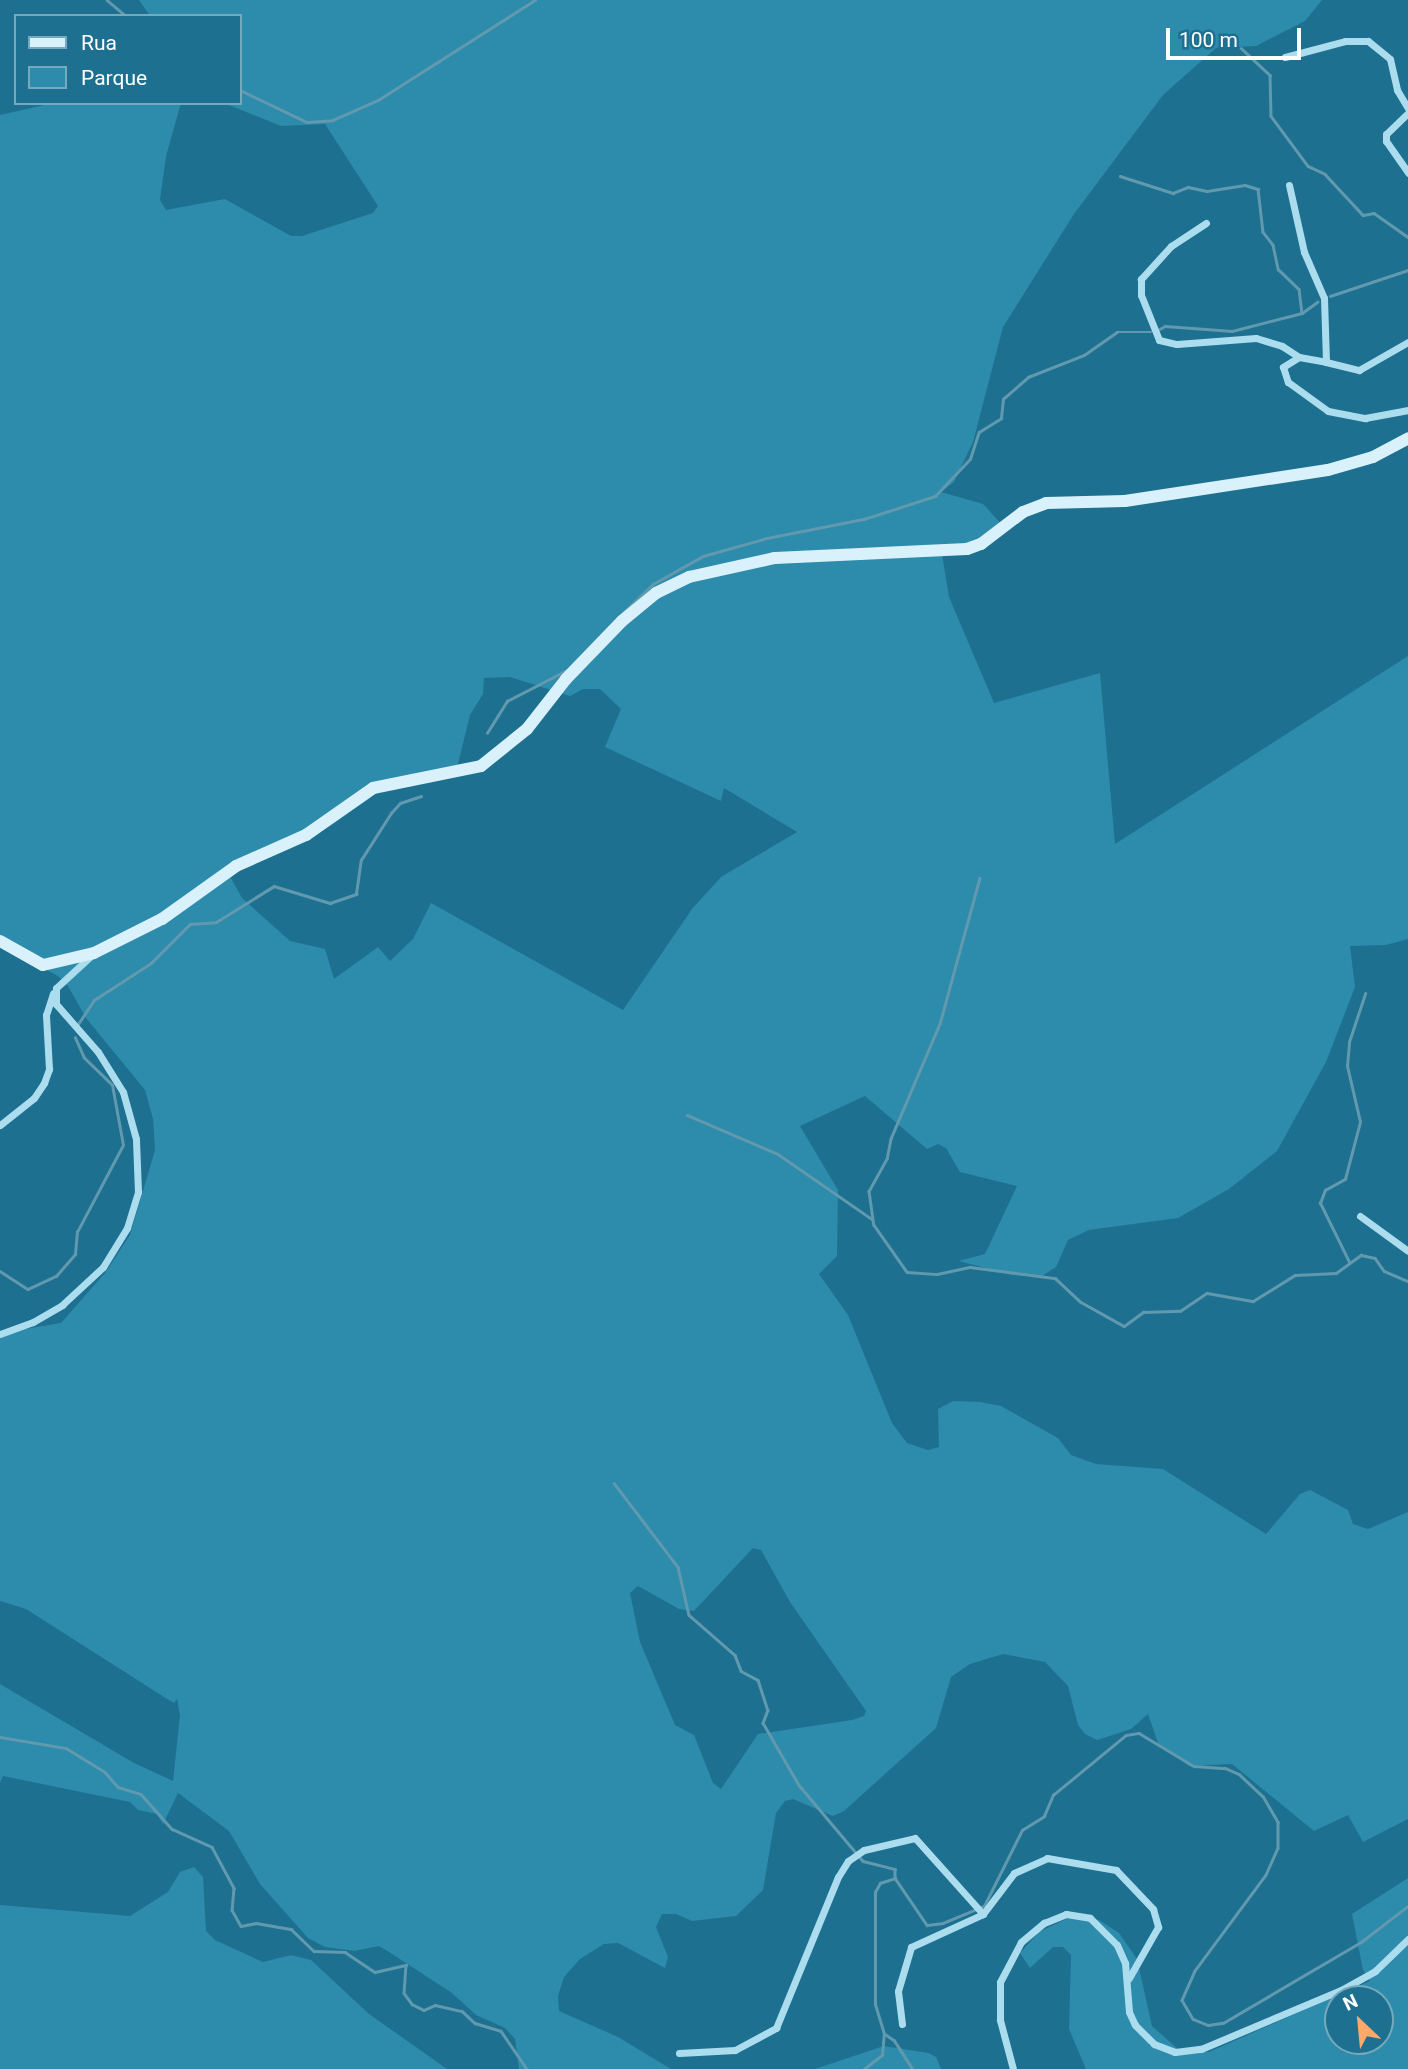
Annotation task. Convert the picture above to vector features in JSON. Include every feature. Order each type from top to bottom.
[{"type":"street","points":[[1285,57],[1345,41],[1368,41],[1390,59],[1397,90],[1408,110],[1386,134],[1386,141],[1408,173]]},
{"type":"street","points":[[1289,185],[1304,252],[1324,298],[1326,362]]},
{"type":"street","points":[[1206,223],[1171,246],[1141,279],[1141,295],[1159,340],[1177,344],[1256,338],[1282,346],[1300,357],[1359,370],[1408,342]]},
{"type":"street","points":[[1300,357],[1283,367],[1283,374],[1298,392],[1328,411],[1365,418],[1408,410]]},
{"type":"street","points":[[0,941],[43,965],[94,953],[162,919],[236,866],[313,831],[373,788],[412,777],[470,771],[487,762],[527,729],[566,679],[622,621],[656,593],[689,577],[775,558],[967,549],[988,540],[1023,512],[1046,503],[1125,501],[1328,470],[1373,457],[1408,438]]},
{"type":"street","points":[[0,1125],[34,1098],[44,1083],[49,1069],[46,1015],[56,988],[94,953]]},
{"type":"street","points":[[0,1334],[33,1322],[62,1305],[103,1267],[127,1228],[138,1192],[136,1139],[123,1091],[98,1052],[61,1014],[56,988]]},
{"type":"street","points":[[1360,1216],[1408,1251]]},
{"type":"street","points":[[679,2053],[735,2050],[776,2028],[838,1877],[848,1861],[864,1850],[915,1838],[984,1914]]},
{"type":"street","points":[[902,2024],[898,1992],[911,1947],[984,1914],[1005,1882],[1035,1861],[1057,1858],[1116,1870],[1145,1898],[1158,1919],[1155,1935],[1128,1978]]},
{"type":"street","points":[[1013,2069],[1000,2020],[1000,1982],[1014,1951],[1033,1931],[1066,1914],[1090,1918],[1117,1945],[1128,1978],[1129,2012],[1146,2037],[1162,2049],[1201,2049],[1359,1981],[1408,1939]]},
{"type":"green space","points":[[139,0],[1322,0],[1305,21],[1256,46],[1216,48],[1163,95],[1074,214],[1003,327],[973,442],[954,482],[941,492],[983,504],[1005,528],[991,539],[941,548],[949,597],[994,703],[1100,673],[1115,844],[1408,656],[1408,939],[1386,945],[1350,946],[1355,987],[1326,1062],[1277,1151],[1229,1189],[1178,1218],[1089,1230],[1068,1240],[1056,1267],[1042,1276],[1012,1275],[959,1261],[985,1254],[1017,1186],[960,1172],[946,1148],[938,1144],[927,1149],[865,1096],[800,1126],[838,1190],[837,1256],[819,1274],[848,1315],[892,1423],[907,1443],[928,1450],[939,1447],[938,1409],[953,1401],[980,1402],[1001,1406],[1058,1438],[1071,1455],[1096,1464],[1163,1469],[1266,1534],[1300,1494],[1310,1490],[1348,1510],[1353,1524],[1368,1529],[1408,1512],[1408,1819],[1363,1842],[1348,1815],[1314,1831],[1232,1764],[1189,1766],[1158,1743],[1148,1714],[1131,1729],[1097,1740],[1085,1734],[1078,1725],[1068,1686],[1045,1662],[1003,1654],[970,1664],[951,1677],[936,1728],[844,1811],[833,1816],[793,1799],[785,1801],[776,1813],[763,1890],[736,1916],[692,1921],[676,1914],[662,1914],[656,1927],[668,1957],[665,1968],[618,1943],[604,1944],[580,1959],[564,1977],[558,1996],[559,2011],[618,2037],[671,2069],[519,2069],[515,2039],[505,2028],[476,2015],[452,1993],[389,1952],[379,1946],[354,1951],[325,1947],[308,1938],[260,1884],[229,1831],[178,1793],[163,1824],[157,1814],[138,1810],[130,1802],[3,1776],[0,1783],[0,1684],[134,1763],[173,1781],[180,1715],[177,1699],[174,1703],[26,1609],[0,1601],[0,1333],[61,1323],[105,1273],[130,1235],[155,1150],[153,1119],[145,1090],[86,1018],[68,986],[58,976],[0,945],[0,115],[44,105],[180,105],[166,156],[160,200],[166,210],[225,199],[291,236],[302,236],[373,213],[378,206],[325,124],[281,126],[229,105],[242,105],[242,14],[149,14]],"holes":[[[510,677],[570,696],[583,689],[600,689],[621,709],[605,747],[721,801],[724,788],[797,832],[721,877],[692,909],[623,1010],[431,903],[413,939],[390,961],[378,947],[334,979],[325,949],[290,941],[242,898],[227,871],[330,826],[390,784],[457,768],[470,715],[483,694],[484,678]],[[753,1548],[761,1550],[790,1602],[866,1711],[864,1716],[852,1720],[758,1734],[721,1789],[713,1783],[694,1735],[675,1725],[640,1642],[630,1593],[638,1586],[679,1609],[694,1611]]]},
{"type":"green space","points":[[194,1867],[203,1877],[206,1931],[215,1940],[263,1962],[291,1955],[311,1960],[369,2014],[447,2069],[0,2069],[0,1905],[130,1916],[168,1892],[180,1872]]},
{"type":"green space","points":[[1408,1878],[1408,2069],[1086,2069],[1069,2029],[1071,1955],[1063,1947],[1053,1947],[1030,1968],[1020,1953],[1039,1932],[1066,1919],[1079,1916],[1099,1920],[1119,1933],[1137,1959],[1152,2026],[1178,2049],[1209,2052],[1324,2001],[1324,2055],[1394,2055],[1394,1985],[1361,1985],[1370,1981],[1363,1970],[1352,1914]]},
{"type":"green space","points":[[884,2046],[928,2053],[936,2057],[941,2069],[815,2069]]},
{"type":"waterway","points":[[107,0],[124,14]]},
{"type":"waterway","points":[[242,91],[307,122],[333,120],[378,100],[535,0]]},
{"type":"waterway","points":[[1241,48],[1270,75],[1271,116],[1308,166],[1325,174],[1363,215],[1374,213],[1408,237]]},
{"type":"waterway","points":[[1120,176],[1173,193],[1188,187],[1207,191],[1245,185],[1258,189],[1263,232],[1273,245],[1278,269],[1299,289],[1302,313]]},
{"type":"waterway","points":[[1330,296],[1408,270]]},
{"type":"waterway","points":[[1158,330],[1165,326],[1232,331],[1302,313],[1317,302]]},
{"type":"waterway","points":[[623,613],[653,584],[703,556],[767,538],[864,519],[935,496],[970,459],[979,432],[1001,418],[1003,399],[1028,377],[1084,355],[1117,332],[1151,332]]},
{"type":"waterway","points":[[487,733],[507,701],[567,670]]},
{"type":"waterway","points":[[78,1024],[94,1000],[151,963],[190,924],[216,922],[274,886],[330,903],[356,894],[361,860],[391,813],[400,803],[421,796]]},
{"type":"waterway","points":[[980,878],[940,1024],[891,1139],[887,1159],[869,1191],[874,1225],[907,1272],[937,1274],[970,1267],[1055,1278],[1081,1302],[1124,1326],[1143,1312],[1180,1311],[1207,1293],[1253,1301],[1295,1275],[1336,1273],[1361,1255],[1375,1258],[1384,1271],[1408,1281]]},
{"type":"waterway","points":[[1349,1262],[1320,1203],[1325,1190],[1345,1179],[1360,1122],[1347,1066],[1349,1042],[1365,994]]},
{"type":"waterway","points":[[0,1271],[28,1289],[56,1276],[75,1254],[77,1232],[123,1145],[112,1085],[84,1058],[75,1038]]},
{"type":"waterway","points":[[687,1115],[778,1154],[872,1219]]},
{"type":"waterway","points":[[614,1483],[678,1567],[689,1615],[735,1655],[741,1671],[758,1680],[768,1710],[763,1723],[799,1785],[863,1861],[895,1869],[895,1878],[927,1925],[943,1923],[984,1906],[1022,1830],[1044,1816],[1053,1795],[1126,1735],[1139,1733],[1194,1766],[1225,1768],[1239,1774],[1263,1796],[1278,1822],[1278,1848],[1266,1875],[1195,1971],[1182,2000],[1193,2019],[1208,2025],[1223,2023],[1361,1942],[1408,1906]]},
{"type":"waterway","points":[[0,1737],[66,1748],[105,1772],[118,1787],[141,1794],[172,1829],[212,1847],[234,1888],[232,1910],[241,1926],[256,1923],[291,1929],[314,1951],[345,1952],[375,1972],[406,1965],[404,1993],[412,2004],[424,2010],[435,2005],[462,2011],[475,2023],[501,2031],[527,2069]]},
{"type":"waterway","points":[[864,2069],[882,2055],[884,2034],[875,2004],[875,1892],[880,1883],[895,1878]]},
{"type":"waterway","points":[[885,2034],[894,2040],[913,2069]]}]
